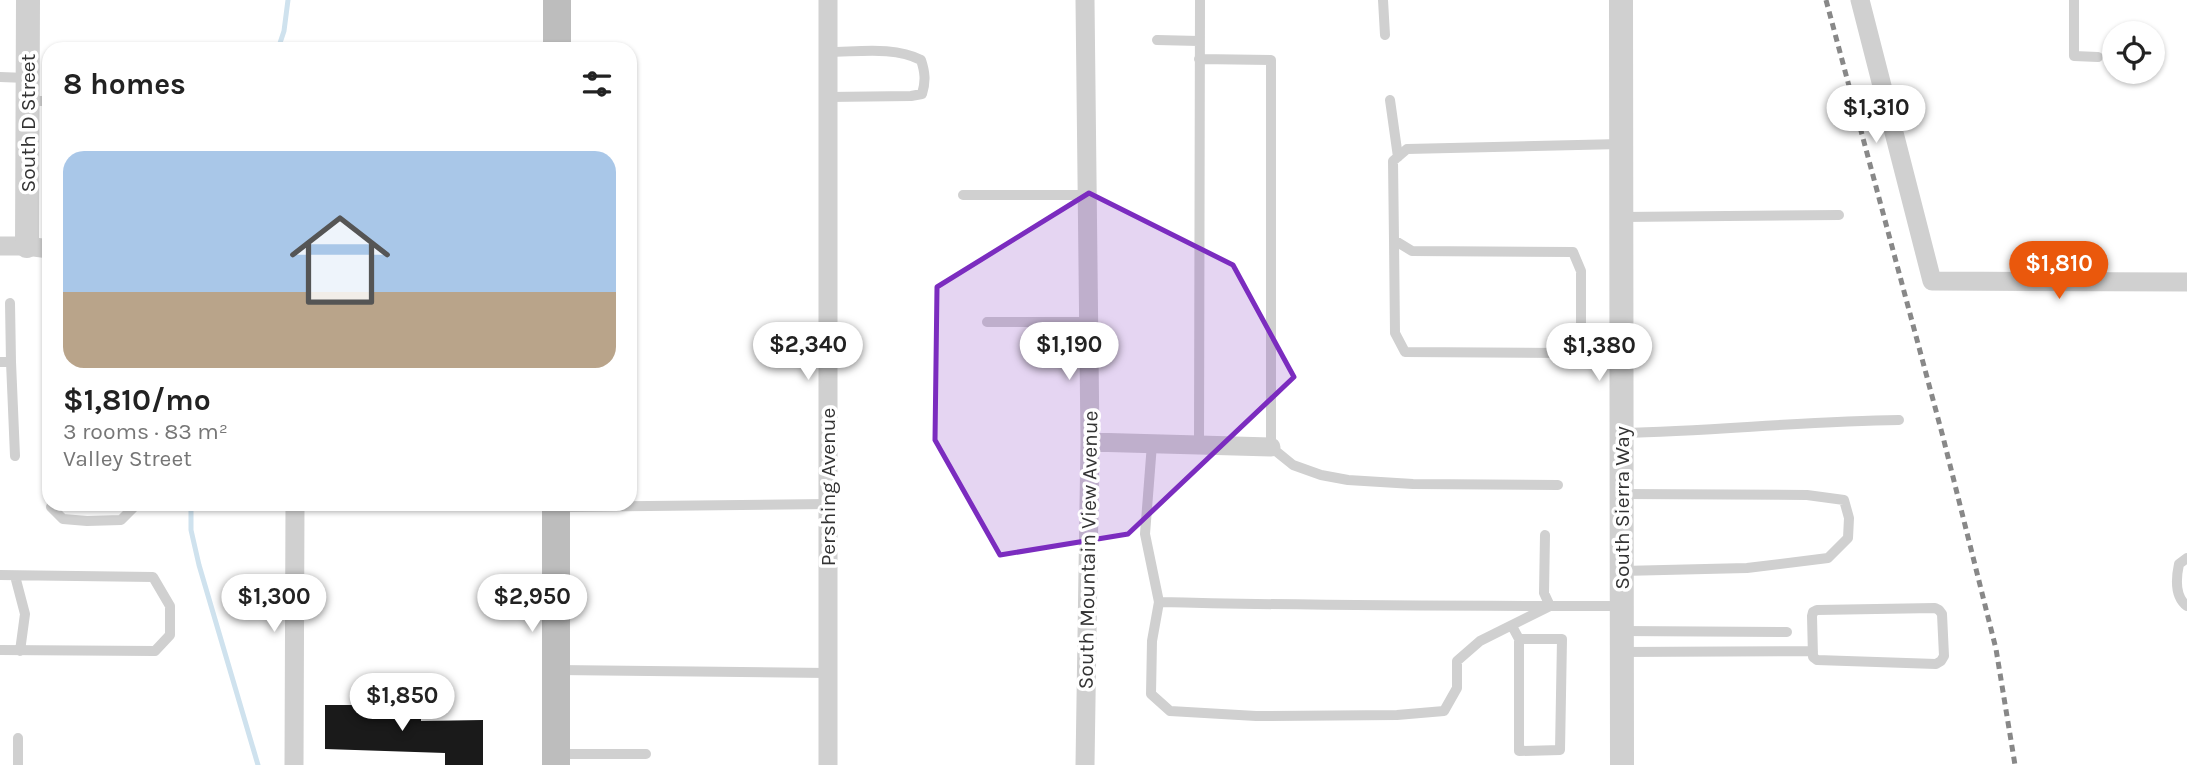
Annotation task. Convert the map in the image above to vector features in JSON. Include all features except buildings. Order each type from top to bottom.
[{"type":"main road","points":[[557,0],[557,42]]},
{"type":"main road","points":[[556,511],[556,760]]},
{"type":"street","name":"South D Street","points":[[28,0],[35,93],[38,248]]},
{"type":"street","name":"Pershing Avenue","points":[[828,0],[828,765]]},
{"type":"street","name":"South Mountain View Avenue","points":[[1085,0],[1090,442],[1085,765]]},
{"type":"street","name":"South Sierra Way","points":[[1621,0],[1622,765]]},
{"type":"street","points":[[1860,0],[1932,281],[2187,282]]},
{"type":"street","points":[[0,246],[38,248]]},
{"type":"street","points":[[1090,442],[1270,447]]},
{"type":"street","points":[[294,765],[295,511]]},
{"type":"lane","points":[[1199,445],[1200,0]]},
{"type":"lane","points":[[1383,0],[1385,35]]},
{"type":"lane","points":[[2074,0],[2074,56],[2098,57]]},
{"type":"lane","points":[[1157,40],[1199,41]]},
{"type":"lane","points":[[828,51],[892,51],[912,55],[921,60],[925,72],[922,94],[828,97]]},
{"type":"lane","points":[[1199,59],[1271,60],[1270,447],[1293,465],[1321,475],[1348,480],[1413,484],[1558,485]]},
{"type":"lane","points":[[0,77],[35,93]]},
{"type":"lane","points":[[1390,100],[1398,157]]},
{"type":"lane","points":[[1394,240],[1412,251],[1573,252],[1581,271],[1581,348],[1567,353],[1405,352],[1395,333],[1393,161],[1407,149],[1621,144]]},
{"type":"lane","points":[[962,195],[1087,195]]},
{"type":"lane","points":[[1621,217],[1839,215]]},
{"type":"lane","points":[[10,303],[6,362],[15,456]]},
{"type":"lane","points":[[988,322],[1089,322]]},
{"type":"lane","points":[[1622,433],[1899,419]]},
{"type":"lane","points":[[1152,444],[1145,534],[1159,602],[1152,641],[1151,694],[1170,711],[1256,716],[1397,715],[1444,711],[1457,688],[1457,661],[1480,641],[1550,606]]},
{"type":"lane","points":[[1622,494],[1807,495],[1844,500],[1849,518],[1848,538],[1828,558],[1747,568],[1622,571]]},
{"type":"lane","points":[[637,505],[828,504]]},
{"type":"lane","points":[[55,511],[63,519],[87,522],[121,520],[130,511]]},
{"type":"lane","points":[[1545,535],[1544,593],[1550,606]]},
{"type":"lane","points":[[2187,558],[2179,564],[2177,575],[2179,596],[2187,606]]},
{"type":"lane","points":[[0,575],[153,577],[170,606],[170,635],[155,651],[0,650]]},
{"type":"lane","points":[[15,576],[25,614],[20,650]]},
{"type":"lane","points":[[1159,602],[1622,606]]},
{"type":"lane","points":[[1934,608],[1942,614],[1944,656],[1936,664],[1817,660],[1813,657],[1813,651],[1812,616],[1817,610],[1934,608]]},
{"type":"lane","points":[[1512,626],[1519,639],[1519,751],[1560,751],[1562,639],[1519,639]]},
{"type":"lane","points":[[1622,642],[1787,632]]},
{"type":"lane","points":[[1622,642],[1813,651]]},
{"type":"lane","points":[[556,670],[828,673]]},
{"type":"lane","points":[[18,738],[18,765]]},
{"type":"lane","points":[[556,760],[646,754]]},
{"type":"highlighted area","points":[[1089,193],[1233,265],[1294,377],[1128,534],[1000,555],[935,440],[937,287]]},
{"type":"waterway","points":[[280,42],[288,0]]},
{"type":"waterway","points":[[191,511],[191,530],[199,565],[258,765]]},
{"type":"railway","points":[[1826,0],[1943,437],[1996,649],[2015,765]]}]
